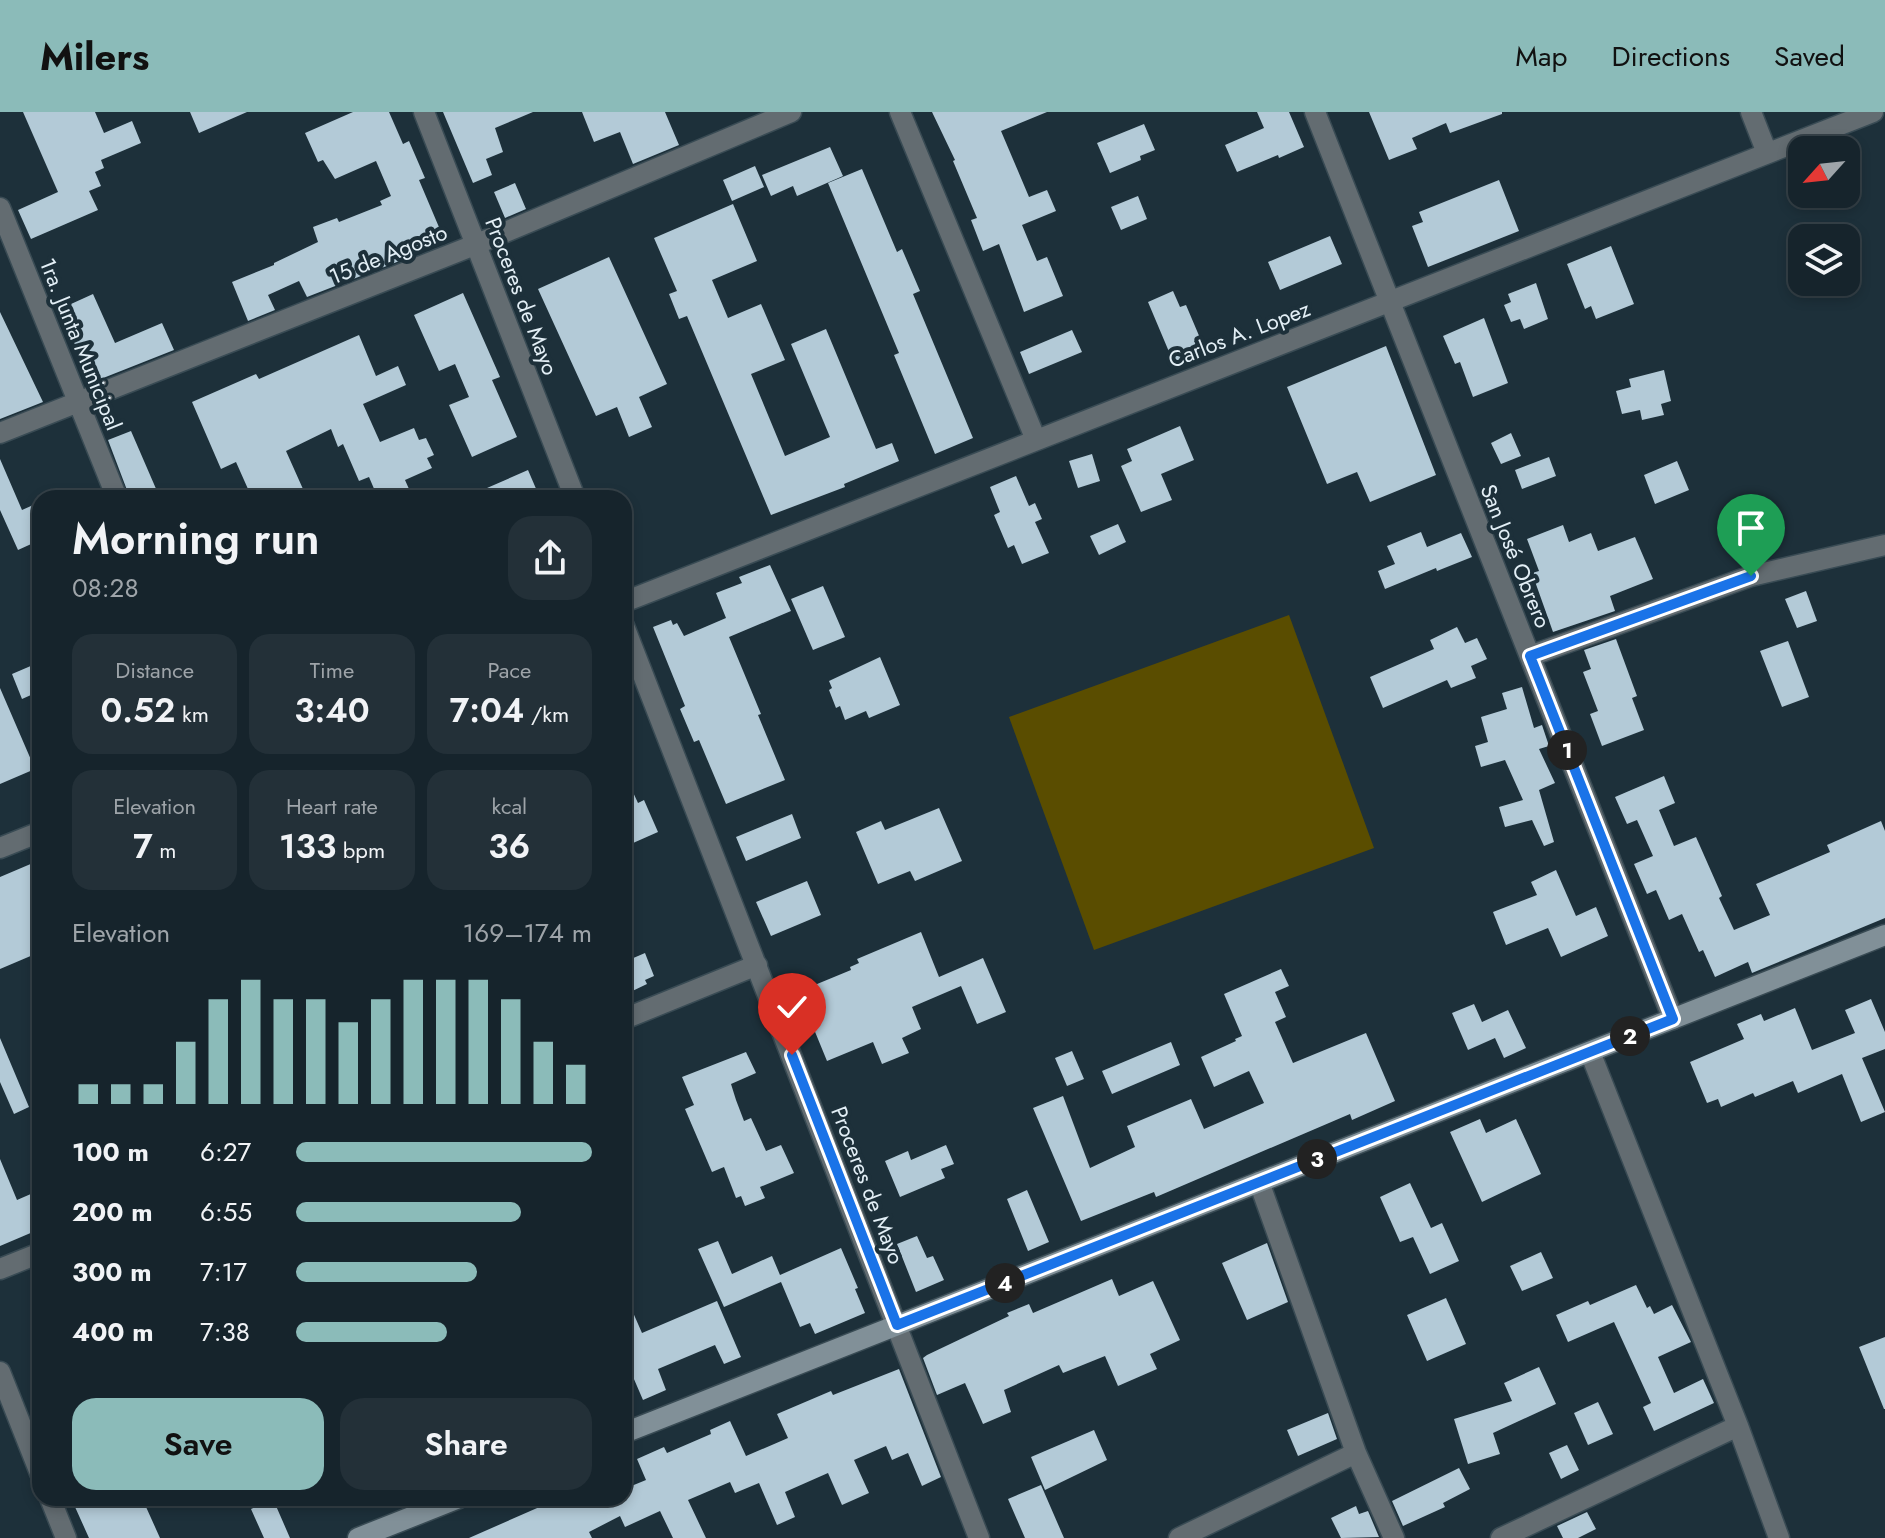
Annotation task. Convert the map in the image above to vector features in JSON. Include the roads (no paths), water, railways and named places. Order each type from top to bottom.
[{"type":"main road","points":[[632,1430],[1885,935]]},
{"type":"main road","points":[[358,1538],[439,1506]]},
{"type":"street","name":"Proceres de Mayo","points":[[424,112],[572,490]]},
{"type":"street","name":"15 de Agosto","points":[[0,433],[477,244],[791,112]]},
{"type":"street","points":[[900,112],[1036,440]]},
{"type":"street","name":"San José Obrero","points":[[1315,112],[1673,1019]]},
{"type":"street","points":[[1751,112],[1767,153]]},
{"type":"street","name":"Carlos A. Lopez","points":[[632,599],[1873,112]]},
{"type":"street","name":"1ra. Junta Municipal","points":[[0,208],[114,490]]},
{"type":"street","points":[[1530,656],[1751,576],[1885,545]]},
{"type":"street","name":"Proceres de Mayo","points":[[632,646],[979,1538]]},
{"type":"street","points":[[0,848],[32,835]]},
{"type":"street","points":[[632,1016],[757,965]]},
{"type":"street","points":[[1590,1052],[1779,1538]]},
{"type":"street","points":[[1259,1182],[1356,1453],[1394,1538]]},
{"type":"street","points":[[0,1269],[32,1256]]},
{"type":"street","points":[[0,1372],[32,1453]]},
{"type":"street","points":[[1501,1538],[1738,1426]]},
{"type":"street","points":[[1179,1538],[1356,1453]]},
{"type":"street","points":[[53,1506],[66,1538]]}]
